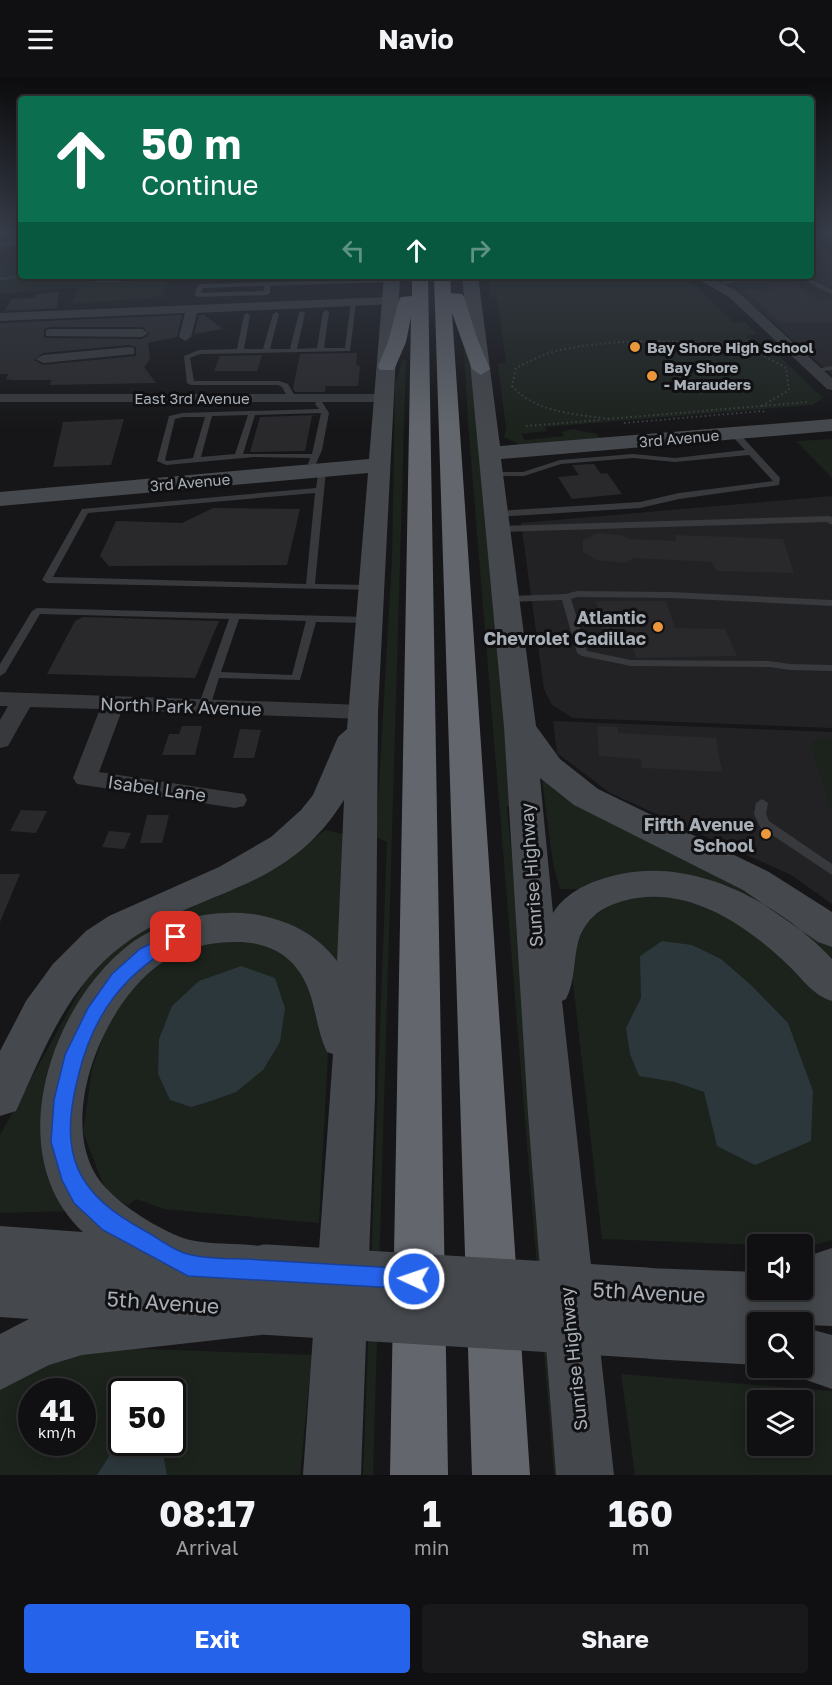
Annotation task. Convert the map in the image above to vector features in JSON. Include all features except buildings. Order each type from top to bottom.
[{"type":"highway","points":[[402,299],[419,1475]]},
{"type":"highway","points":[[443,299],[501,1475]]},
{"type":"highway","points":[[458,299],[468,338],[481,369]]},
{"type":"main road","points":[[332,1475],[353,1097],[363,712],[387,366],[399,299]]},
{"type":"main road","name":"Sunrise Highway","points":[[473,299],[520,727],[543,1031],[585,1475]]},
{"type":"main road","name":"3rd Avenue","points":[[491,464],[734,433],[832,425]]},
{"type":"main road","name":"3rd Avenue","points":[[0,499],[380,465]]},
{"type":"main road","points":[[0,1097],[41,1011],[70,971],[98,943],[141,915],[218,883],[254,865],[281,847],[308,824],[326,803],[336,784],[363,712]]},
{"type":"main road","points":[[520,727],[548,766],[570,787],[622,817],[756,881],[832,932]]},
{"type":"main road","points":[[543,1031],[559,950],[568,922],[585,903],[624,886],[656,884],[684,887],[729,903],[786,940],[832,985]]},
{"type":"main road","points":[[188,1266],[124,1232],[97,1214],[71,1180],[65,1162],[61,1142],[63,1100],[74,1055],[94,1013],[118,979],[146,953],[192,932],[220,928],[248,928],[288,941],[314,960],[327,982],[336,1008],[353,1097]]},
{"type":"main road","name":"5th Avenue","points":[[0,1250],[188,1266],[264,1290]]},
{"type":"main road","points":[[813,1279],[832,1273]]},
{"type":"main road","points":[[0,1363],[38,1342],[82,1329],[264,1290]]},
{"type":"main road","name":"5th Avenue","points":[[0,1292],[264,1290],[648,1313],[747,1322]]},
{"type":"main road","name":"5th Avenue","points":[[799,1312],[832,1300]]},
{"type":"main road","name":"5th Avenue","points":[[813,1338],[832,1343]]},
{"type":"main road","points":[[813,1356],[832,1362]]},
{"type":"street","points":[[0,317],[353,302],[360,299]]},
{"type":"street","points":[[739,299],[832,386]]},
{"type":"street","points":[[185,337],[192,309]]},
{"type":"street","points":[[56,314],[41,364],[129,351]]},
{"type":"street","points":[[51,333],[142,333]]},
{"type":"street","points":[[0,388],[143,388]]},
{"type":"street","name":"East 3rd Avenue","points":[[0,398],[292,398],[320,404],[385,398]]},
{"type":"street","points":[[0,741],[11,700]]},
{"type":"street","name":"North Park Avenue","points":[[11,700],[363,712]]},
{"type":"street","name":"Isabel Lane","points":[[113,704],[85,778],[235,800]]},
{"type":"lane","points":[[184,398],[191,383],[186,357],[191,353],[348,350],[353,302]]},
{"type":"lane","points":[[320,350],[326,312]]},
{"type":"lane","points":[[292,351],[302,313]]},
{"type":"lane","points":[[266,351],[276,314]]},
{"type":"lane","points":[[240,351],[247,315]]},
{"type":"lane","points":[[814,370],[832,368]]},
{"type":"lane","points":[[191,383],[279,383],[285,386],[292,398]]},
{"type":"lane","points":[[310,587],[317,472],[318,450],[326,413],[320,404],[252,413],[182,415],[172,418],[161,461],[238,457],[317,472]]},
{"type":"lane","points":[[238,457],[252,413]]},
{"type":"lane","points":[[196,460],[210,414]]},
{"type":"lane","points":[[498,521],[640,505],[679,496],[776,483],[777,480],[734,433]]},
{"type":"lane","points":[[491,464],[524,474],[560,462],[633,456],[675,460],[751,452]]},
{"type":"lane","points":[[317,472],[85,512],[47,580],[371,588]]},
{"type":"lane","points":[[498,521],[830,519],[832,522]]},
{"type":"lane","points":[[506,598],[566,597],[577,594],[671,595],[832,603]]},
{"type":"lane","points":[[566,597],[582,653],[630,663],[769,664],[790,668],[832,669]]},
{"type":"lane","points":[[0,673],[37,611],[369,620]]},
{"type":"lane","points":[[204,707],[235,616]]},
{"type":"lane","points":[[214,675],[296,678],[312,618]]},
{"type":"lane","points":[[762,803],[760,814],[764,824],[832,870]]},
{"type":"path","points":[[609,419],[557,410],[532,402],[513,387],[509,379],[511,372],[527,359],[559,350],[670,341],[713,343],[763,355],[779,363],[790,374],[792,385],[789,390],[762,406]]},
{"type":"path","points":[[526,426],[808,402]]},
{"type":"shaded area","points":[[73,299],[133,299],[71,304]]},
{"type":"shaded area","name":"Bay Shore High School","points":[[497,299],[710,299],[734,323],[745,322],[757,334],[746,336],[763,351],[774,351],[823,398],[812,405],[545,427],[547,431],[521,434],[525,440],[564,436],[562,432],[573,429],[597,434],[600,438],[521,445],[504,437],[506,429],[498,364],[506,362]]},
{"type":"shaded area","points":[[746,299],[832,299],[832,375]]},
{"type":"shaded area","points":[[464,351],[468,351],[474,369],[517,807],[507,807],[570,1475],[554,1475]]},
{"type":"shaded area","points":[[406,360],[373,1475],[363,1475],[387,842],[376,837],[392,558],[395,385],[402,361]]},
{"type":"shaded area","points":[[832,439],[832,478],[796,441]]},
{"type":"shaded area","name":"Atlantic Chevrolet Cadillac","points":[[832,496],[832,728],[573,718],[552,705],[544,689],[521,523]]},
{"type":"shaded area","name":"Fifth Avenue School","points":[[553,721],[832,732],[832,904],[791,875],[610,793],[557,753]]},
{"type":"shaded area","points":[[822,737],[832,738],[832,812],[810,744]]},
{"type":"shaded area","points":[[541,772],[731,879],[832,945],[832,963],[726,889],[560,889],[553,864]]},
{"type":"shaded area","points":[[325,830],[344,834],[344,978],[224,918],[91,998],[75,1211],[0,1213],[0,1135],[89,974],[131,936],[173,914],[238,888],[279,866]]},
{"type":"shaded area","points":[[658,891],[745,920],[832,996],[832,1240],[813,1245],[813,1234],[747,1234],[747,1245],[602,1239],[571,965],[585,922],[620,899]]},
{"type":"shaded area","points":[[253,937],[286,951],[330,1016],[319,1223],[164,1209],[136,1199],[128,1206],[106,1192],[83,1132],[92,1069],[111,1013],[152,964],[202,940]]},
{"type":"shaded area","points":[[662,941],[692,945],[721,959],[751,985],[788,1023],[813,1091],[811,1141],[755,1165],[717,1146],[704,1092],[675,1082],[639,1076],[630,1054],[626,1028],[641,998],[640,956]]},
{"type":"shaded area","points":[[241,966],[275,978],[285,1008],[280,1042],[263,1070],[236,1092],[191,1107],[170,1100],[158,1074],[159,1039],[172,1006],[199,981]]},
{"type":"shaded area","points":[[95,1347],[312,1355],[300,1475],[0,1475],[0,1385],[39,1353]]},
{"type":"shaded area","points":[[621,1374],[832,1391],[832,1475],[635,1475]]},
{"type":"shaded area","points":[[109,1456],[163,1456],[167,1475],[97,1475]]},
{"type":"place","name":"Bay Shore High School","points":[[635,347]]},
{"type":"place","name":"Bay Shore - Marauders","points":[[652,376]]},
{"type":"place","name":"Atlantic Chevrolet Cadillac","points":[[658,627]]},
{"type":"place","name":"Fifth Avenue School","points":[[766,834]]},
{"type":"route","points":[[176,937],[146,953],[118,979],[94,1013],[74,1055],[63,1100],[61,1142],[71,1180],[81,1196],[97,1214],[110,1223],[188,1266],[414,1279]]}]
